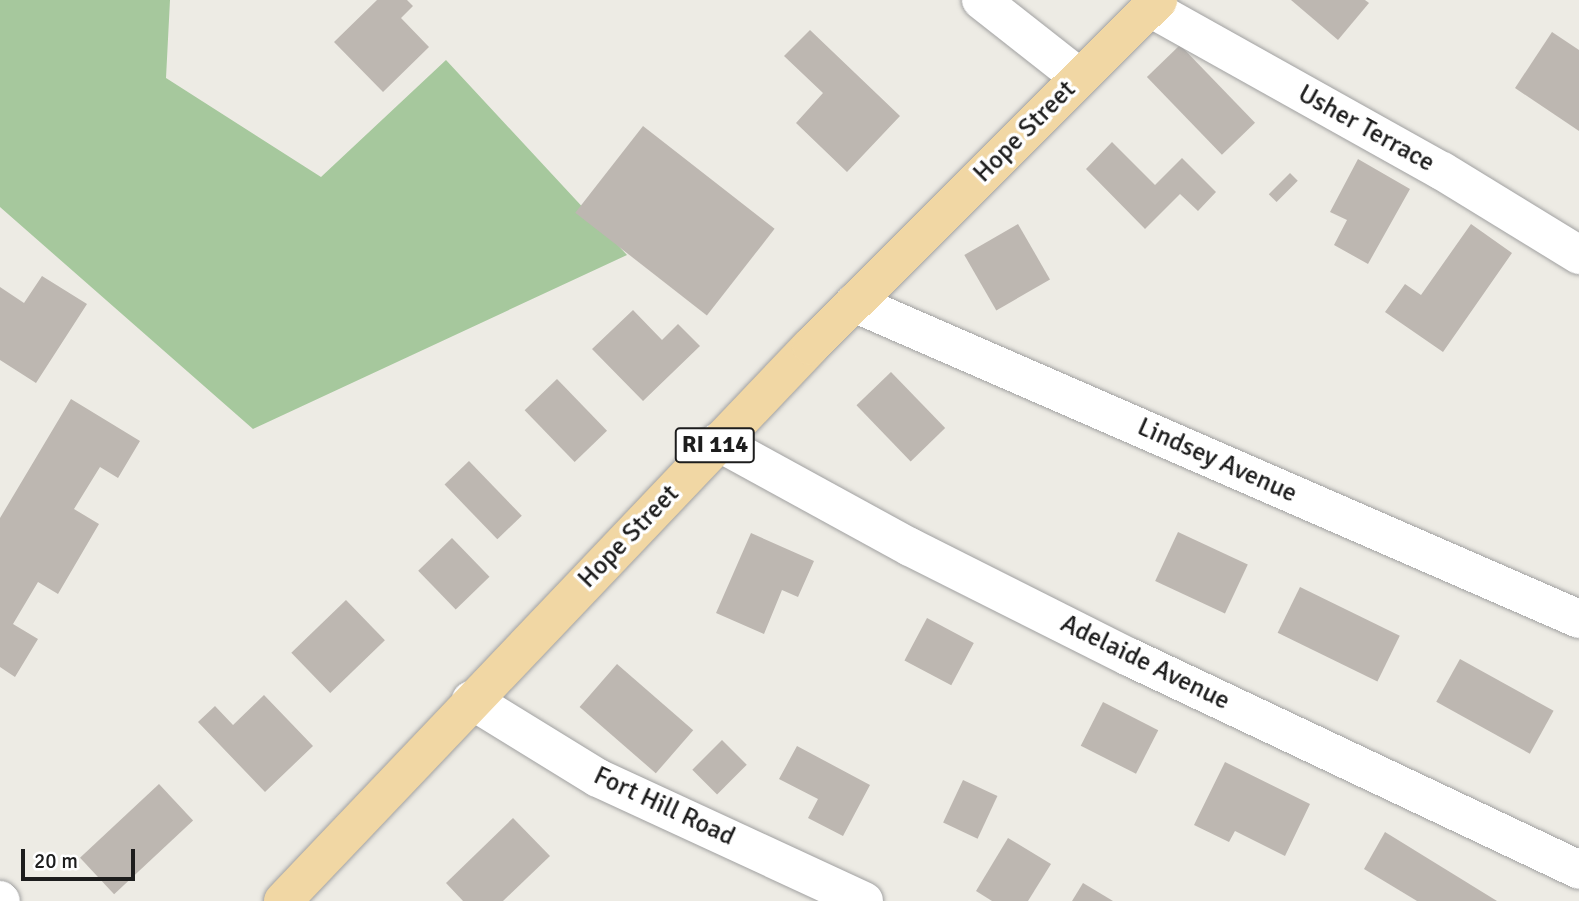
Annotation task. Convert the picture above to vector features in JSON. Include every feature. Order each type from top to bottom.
[{"type":"main road","name":"Hope Street","points":[[283,901],[718,442],[1154,4]]},
{"type":"street","points":[[981,0],[1079,77]]},
{"type":"street","name":"Usher Terrace","points":[[1154,4],[1579,255]]},
{"type":"street","name":"Lindsey Avenue","points":[[854,303],[1579,619]]},
{"type":"street","name":"Adelaide Avenue","points":[[718,442],[910,547],[1129,657],[1579,870]]},
{"type":"street","name":"Fort Hill Road","points":[[471,700],[598,778],[864,901]]},
{"type":"green space","points":[[0,0],[170,0],[166,78],[321,177],[446,60],[627,255],[253,429],[0,207]]},
{"type":"building","points":[[377,0],[407,0],[413,6],[401,18],[429,47],[383,92],[334,42]]},
{"type":"building","points":[[1291,0],[1365,0],[1369,3],[1338,40]]},
{"type":"building","points":[[810,30],[900,116],[847,172],[796,123],[823,93],[784,56]]},
{"type":"building","points":[[1552,32],[1579,50],[1579,131],[1515,88]]},
{"type":"building","points":[[1180,45],[1255,123],[1222,155],[1147,77]]},
{"type":"building","points":[[643,126],[775,229],[707,315],[575,213]]},
{"type":"building","points":[[1112,142],[1155,185],[1182,158],[1216,192],[1198,211],[1180,194],[1145,229],[1086,169]]},
{"type":"building","points":[[1358,159],[1410,189],[1368,264],[1334,245],[1347,220],[1330,212]]},
{"type":"building","points":[[1290,173],[1298,181],[1277,202],[1269,194]]},
{"type":"building","points":[[1018,224],[1050,279],[996,310],[964,255]]},
{"type":"building","points":[[1471,224],[1512,253],[1443,352],[1385,312],[1405,284],[1421,295]]},
{"type":"building","points":[[42,276],[87,304],[36,383],[0,360],[0,287],[24,303]]},
{"type":"building","points":[[633,310],[662,340],[678,324],[700,346],[643,401],[592,349]]},
{"type":"building","points":[[891,372],[945,428],[911,461],[856,405]]},
{"type":"building","points":[[557,379],[607,431],[575,462],[525,410]]},
{"type":"building","points":[[71,399],[140,441],[118,478],[100,467],[74,509],[99,524],[58,594],[38,582],[13,624],[38,639],[15,677],[0,667],[0,518]]},
{"type":"building","points":[[469,461],[522,516],[497,539],[445,485]]},
{"type":"building","points":[[1178,532],[1248,565],[1225,613],[1155,581]]},
{"type":"building","points":[[751,533],[814,561],[798,597],[782,590],[764,634],[716,613]]},
{"type":"building","points":[[452,538],[490,577],[456,609],[418,571]]},
{"type":"building","points":[[1300,587],[1400,636],[1377,681],[1278,633]]},
{"type":"building","points":[[346,600],[385,640],[330,693],[291,653]]},
{"type":"building","points":[[927,618],[974,643],[951,685],[904,660]]},
{"type":"building","points":[[1460,659],[1554,711],[1530,754],[1436,702]]},
{"type":"building","points":[[617,664],[693,730],[656,773],[580,707]]},
{"type":"building","points":[[264,695],[313,746],[265,792],[198,722],[215,706],[233,725]]},
{"type":"building","points":[[1103,702],[1158,730],[1136,774],[1081,746]]},
{"type":"building","points":[[722,740],[747,765],[717,794],[692,770]]},
{"type":"building","points":[[797,746],[870,785],[843,836],[808,818],[818,799],[779,779]]},
{"type":"building","points":[[1225,762],[1310,804],[1285,856],[1235,831],[1229,842],[1194,825]]},
{"type":"building","points":[[963,780],[997,796],[978,839],[943,823]]},
{"type":"building","points":[[159,784],[193,821],[114,894],[80,858]]},
{"type":"building","points":[[513,818],[550,856],[503,901],[463,901],[446,883]]},
{"type":"building","points":[[1385,832],[1497,901],[1417,901],[1364,869]]},
{"type":"building","points":[[1008,838],[1051,864],[1028,901],[992,901],[976,891]]},
{"type":"building","points":[[1083,883],[1113,901],[1072,901]]}]
